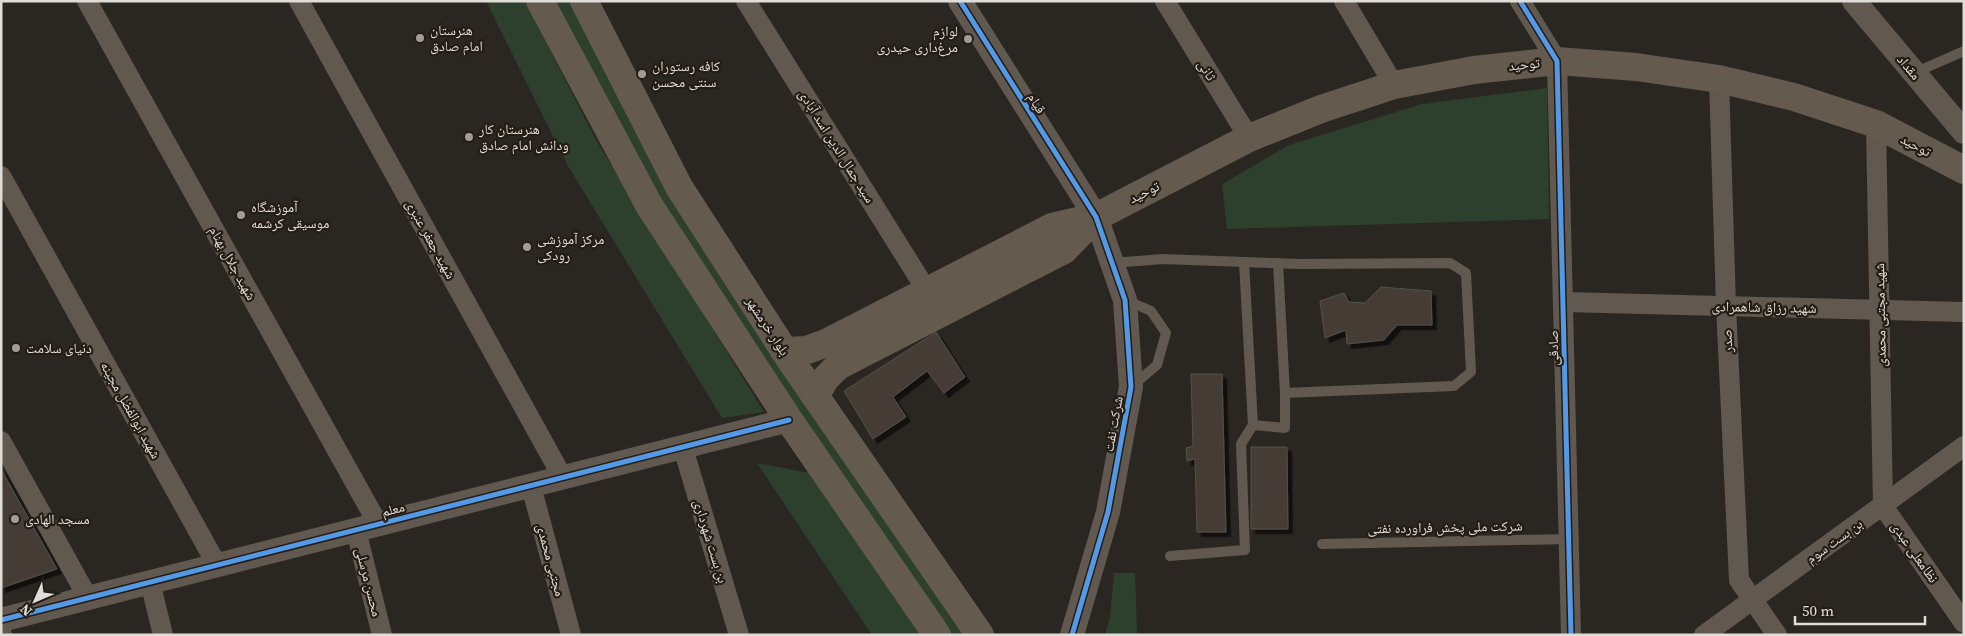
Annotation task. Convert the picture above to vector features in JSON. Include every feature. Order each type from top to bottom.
[{"type":"main road","points":[[540,1],[649,205],[789,420],[937,635]]},
{"type":"main road","name":"بلوار خرمشهر","points":[[584,1],[679,187],[784,352],[980,635]]},
{"type":"main road","name":"توحید","points":[[814,396],[826,378],[832,354],[927,291],[1052,227],[1096,216],[1249,138],[1321,109],[1394,85],[1474,70],[1557,61],[1636,67],[1719,79],[1794,97],[1876,124],[1964,170]]},
{"type":"main road","name":"توحید","points":[[784,352],[807,350],[832,354],[1064,250],[1096,216]]},
{"type":"street","name":"شهید جلال بهنام","points":[[87,1],[378,524]]},
{"type":"street","name":"شهید جعفر عنبری","points":[[300,1],[563,478]]},
{"type":"street","name":"سید جمال الدین اسد آبادی","points":[[746,1],[927,291]]},
{"type":"street","name":"قیام","points":[[960,1],[1096,216]]},
{"type":"street","name":"ثانی","points":[[1165,1],[1249,138]]},
{"type":"street","points":[[1344,1],[1394,85]]},
{"type":"street","points":[[1520,1],[1557,61]]},
{"type":"street","name":"مقداد","points":[[1854,1],[1964,132]]},
{"type":"street","name":"صادقی","points":[[1557,61],[1571,634]]},
{"type":"street","name":"صدر","points":[[1719,79],[1726,306],[1739,580],[1777,635]]},
{"type":"street","name":"شهید مجتبی محمدی","points":[[1876,124],[1883,506]]},
{"type":"street","name":"شهید ابوالفضل مجینه","points":[[1,176],[217,565]]},
{"type":"street","name":"شرکت نفت","points":[[1072,635],[1108,512],[1131,386],[1125,300],[1096,216]]},
{"type":"street","name":"شهید رزاق شاهمرادی","points":[[1564,302],[1964,312]]},
{"type":"street","name":"معلم","points":[[1,620],[789,420]]},
{"type":"street","points":[[1,440],[88,598]]},
{"type":"street","name":"بن بست سوم","points":[[1704,635],[1964,446]]},
{"type":"street","name":"بن بست شهرداری","points":[[682,448],[739,635]]},
{"type":"street","name":"مجتبی محمدی","points":[[532,486],[571,635]]},
{"type":"street","name":"نظامعلی عبدی","points":[[1883,506],[1964,623]]},
{"type":"street","name":"محسن مرسلی","points":[[356,530],[382,635]]},
{"type":"street","points":[[150,582],[163,635]]},
{"type":"street","points":[[1557,635],[1571,634]]},
{"type":"lane","points":[[1914,73],[1964,51]]},
{"type":"lane","points":[[1112,263],[1163,258],[1278,263],[1450,263],[1466,273],[1471,372],[1454,386],[1285,393]]},
{"type":"lane","points":[[1170,556],[1245,550],[1241,444],[1253,425],[1244,262]]},
{"type":"lane","points":[[1253,425],[1285,428],[1278,263]]},
{"type":"lane","points":[[1125,300],[1151,311],[1166,333],[1158,365],[1131,386]]},
{"type":"lane","name":"شرکت ملی پخش فراورده نفتی","points":[[1322,544],[1569,539]]},
{"type":"green space","points":[[486,1],[525,1],[596,140],[764,412],[722,418],[568,166]]},
{"type":"green space","points":[[549,1],[575,1],[968,635],[948,635],[655,199]]},
{"type":"green space","points":[[1547,88],[1549,219],[1227,229],[1222,184],[1289,145],[1422,104]]},
{"type":"green space","points":[[757,463],[809,473],[922,635],[872,635]]},
{"type":"green space","points":[[1114,573],[1135,573],[1137,635],[1105,635],[1110,617]]},
{"type":"building","points":[[1381,287],[1431,291],[1432,325],[1397,325],[1384,340],[1347,344],[1346,330],[1325,338],[1320,301],[1344,293],[1349,302],[1365,303]]},
{"type":"building","points":[[936,332],[965,377],[944,393],[927,371],[893,397],[906,417],[873,439],[844,391]]},
{"type":"building","points":[[1191,374],[1222,374],[1226,532],[1197,532],[1195,459],[1187,461],[1186,448],[1193,446]]},
{"type":"building","points":[[1251,447],[1287,447],[1288,529],[1251,529]]},
{"type":"building","name":"مسجد الهادی","points":[[1,469],[57,569],[1,588]]},
{"type":"cycle path","points":[[960,1],[1096,217],[1125,300],[1131,387],[1108,512],[1072,635]]},
{"type":"cycle path","points":[[1520,1],[1557,61],[1571,635]]},
{"type":"cycle path","points":[[1,620],[789,420]]},
{"type":"place","name":"هنرستان امام صادق","points":[[420,38]]},
{"type":"place","name":"لوازم مرغ‌داری حیدری","points":[[968,39]]},
{"type":"place","name":"کافه رستوران سنتی محسن","points":[[642,74]]},
{"type":"place","name":"هنرستان کار ودانش امام صادق","points":[[469,137]]},
{"type":"place","name":"آموزشگاه موسیقی کرشمه","points":[[241,215]]},
{"type":"place","name":"مرکز آموزشی رودکی","points":[[527,247]]},
{"type":"place","name":"دنیای سلامت","points":[[16,348]]},
{"type":"place","name":"مسجد الهادی","points":[[15,519]]}]
